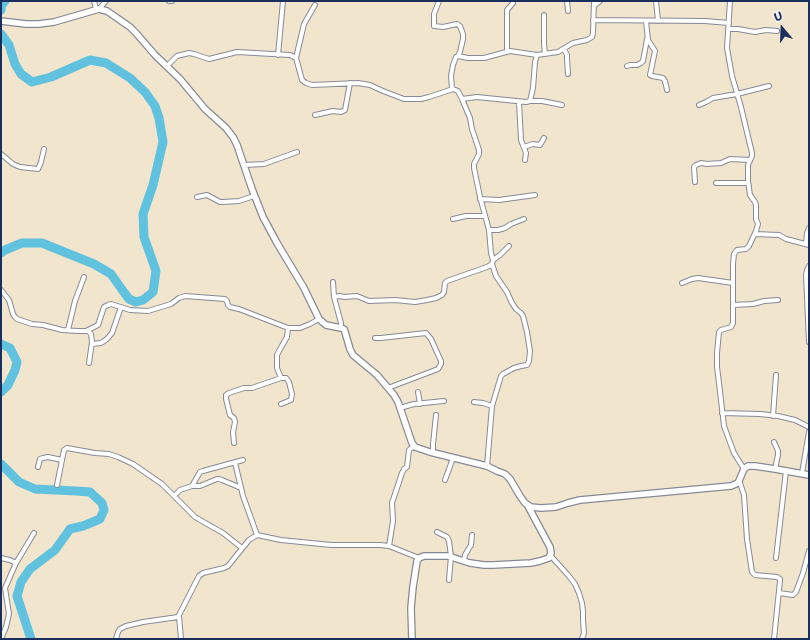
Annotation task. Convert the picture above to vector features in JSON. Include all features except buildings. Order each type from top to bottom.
[{"type":"street","points":[[94,1],[98,9]]},
{"type":"street","points":[[4,22],[26,24],[44,23],[98,9],[106,1]]},
{"type":"street","points":[[278,55],[283,1]]},
{"type":"street","points":[[439,1],[434,14],[433,25],[443,27],[457,24],[463,34],[458,56],[456,57],[453,65],[451,76],[452,89]]},
{"type":"street","points":[[568,1],[568,11]]},
{"type":"street","points":[[458,56],[468,58],[484,58],[514,51],[537,55],[558,52],[573,43],[587,40],[592,37],[594,3],[600,1]]},
{"type":"street","points":[[656,1],[658,21]]},
{"type":"street","points":[[730,1],[727,48],[752,153],[748,165],[748,183],[750,195],[756,206],[756,217],[758,224],[748,248],[737,250],[734,254],[732,325],[729,328],[721,330],[716,353],[724,430],[734,453],[744,469]]},
{"type":"street","points":[[507,52],[507,10],[513,3]]},
{"type":"street","points":[[315,5],[307,16],[304,24],[296,58],[302,80],[306,83],[312,85],[358,83],[370,85],[404,98],[421,99],[429,98],[452,89],[458,91],[470,118],[479,150],[474,168],[480,199],[489,230],[492,262],[496,276],[507,292],[514,306],[523,316],[530,351],[527,366],[514,368],[503,374],[492,406],[487,466]]},
{"type":"street","points":[[98,9],[107,11],[130,27],[180,79],[205,109],[229,132],[236,141],[254,196],[263,217],[299,279],[319,319],[326,325],[344,329],[353,355],[377,375],[396,398],[414,446],[418,449],[487,466],[505,474],[510,479],[528,506],[550,547],[550,555],[575,584],[582,603],[584,634],[582,639]]},
{"type":"street","points":[[544,15],[545,54]]},
{"type":"street","points":[[593,20],[705,21],[729,24]]},
{"type":"street","points":[[646,21],[648,40],[654,51],[650,75],[666,80],[667,90]]},
{"type":"street","points":[[728,30],[738,29],[754,32],[766,30],[777,31]]},
{"type":"street","points":[[627,66],[639,64],[643,61],[648,38]]},
{"type":"street","points":[[564,49],[567,60],[568,74]]},
{"type":"street","points":[[167,66],[177,56],[189,53],[206,59],[237,52],[290,56],[296,58]]},
{"type":"street","points":[[530,101],[533,88],[534,62],[537,55]]},
{"type":"street","points":[[315,115],[333,111],[341,112],[345,110],[350,83]]},
{"type":"street","points":[[699,105],[713,98],[770,86]]},
{"type":"street","points":[[462,99],[477,97],[519,102],[542,101],[562,106]]},
{"type":"street","points":[[519,102],[521,140],[526,153],[525,160]]},
{"type":"street","points":[[524,147],[533,144],[540,145],[544,138]]},
{"type":"street","points":[[1,154],[13,164],[20,167],[38,169],[44,149]]},
{"type":"street","points":[[244,166],[264,164],[297,152]]},
{"type":"street","points":[[695,182],[694,167],[701,163],[723,163],[730,159],[750,160]]},
{"type":"street","points":[[716,183],[748,183]]},
{"type":"street","points":[[196,197],[207,195],[220,202],[224,202],[239,201],[254,196]]},
{"type":"street","points":[[480,199],[499,200],[535,195]]},
{"type":"street","points":[[453,219],[466,216],[485,216]]},
{"type":"street","points":[[489,230],[498,230],[524,220]]},
{"type":"street","points":[[755,234],[779,235],[786,239],[807,245],[807,233],[809,228]]},
{"type":"street","points":[[334,297],[357,296],[369,301],[395,300],[415,302],[436,298],[444,292],[444,286],[447,281],[487,267],[508,246]]},
{"type":"street","points":[[809,266],[806,275],[809,342]]},
{"type":"street","points":[[68,330],[75,301],[84,276]]},
{"type":"street","points":[[682,283],[692,278],[698,278],[733,283]]},
{"type":"street","points":[[333,282],[334,297],[341,328]]},
{"type":"street","points":[[1,290],[8,300],[15,317],[32,324],[82,332],[88,331],[100,323],[103,310],[106,306],[111,304],[130,310],[148,311],[171,304],[184,296],[224,299],[227,301],[229,306],[241,309],[288,328],[300,328],[319,319]]},
{"type":"street","points":[[733,304],[746,305],[778,300]]},
{"type":"street","points":[[92,344],[101,343],[112,333],[121,307]]},
{"type":"street","points":[[280,378],[277,368],[277,355],[287,337],[288,328]]},
{"type":"street","points":[[88,331],[91,334],[92,344],[89,363]]},
{"type":"street","points":[[375,338],[426,334],[431,338],[439,356],[441,364],[438,369],[388,388]]},
{"type":"street","points":[[773,416],[776,375]]},
{"type":"street","points":[[234,443],[233,432],[235,422],[234,418],[230,415],[226,395],[244,388],[252,388],[280,378],[286,378],[289,382],[292,394],[291,400],[281,404]]},
{"type":"street","points":[[418,392],[420,404]]},
{"type":"street","points":[[400,408],[414,404],[444,401]]},
{"type":"street","points":[[474,402],[492,406]]},
{"type":"street","points":[[722,413],[760,414],[773,416],[795,420],[809,427]]},
{"type":"street","points":[[433,453],[436,415]]},
{"type":"street","points":[[802,473],[807,455],[809,432]]},
{"type":"street","points":[[774,442],[778,451],[775,469]]},
{"type":"street","points":[[389,546],[393,521],[392,503],[402,473],[407,467],[409,450],[414,446]]},
{"type":"street","points":[[58,485],[64,450],[67,448],[109,454],[118,457],[133,464],[162,484],[195,517],[223,533],[242,548]]},
{"type":"street","points":[[38,467],[40,459],[43,458],[48,457],[62,460]]},
{"type":"street","points":[[445,480],[453,458]]},
{"type":"street","points":[[192,486],[202,470],[243,460]]},
{"type":"street","points":[[235,463],[243,496],[257,535]]},
{"type":"street","points":[[528,506],[550,508],[580,500],[731,486],[736,484],[744,469],[748,466],[809,475]]},
{"type":"street","points":[[776,558],[786,471]]},
{"type":"street","points":[[174,496],[180,490],[192,486],[200,486],[217,479],[241,488]]},
{"type":"street","points":[[739,480],[744,494],[747,539],[752,572],[755,575],[779,578],[780,581],[774,639]]},
{"type":"street","points":[[437,532],[447,537],[449,541],[451,556],[449,580]]},
{"type":"street","points":[[2,639],[9,614],[5,588],[16,563],[34,533]]},
{"type":"street","points":[[181,639],[179,616],[199,576],[203,573],[228,566],[242,548],[257,535],[281,540],[331,545],[389,546],[419,558],[424,556],[451,556],[464,561],[484,565],[518,564],[540,561],[547,559],[550,555]]},
{"type":"street","points":[[464,561],[465,555],[471,545],[472,536]]},
{"type":"street","points":[[779,593],[793,595],[796,592],[809,551]]},
{"type":"street","points":[[1,558],[16,563]]},
{"type":"street","points":[[412,639],[411,608],[413,586],[419,558]]},
{"type":"street","points":[[116,639],[118,632],[126,626],[143,622],[176,618],[179,616]]},
{"type":"waterway","points":[[1,10],[1,6],[5,1]]},
{"type":"waterway","points":[[1,34],[9,45],[15,64],[21,74],[32,82],[51,77],[90,60],[106,63],[130,78],[145,92],[155,106],[159,118],[163,142],[153,185],[143,214],[144,237],[156,271],[153,292],[143,300],[136,302],[129,299],[111,274],[94,264],[42,243],[22,243],[1,253]]},
{"type":"waterway","points":[[1,344],[10,348],[17,362],[8,385],[1,392]]},
{"type":"waterway","points":[[1,464],[19,482],[35,489],[90,492],[102,503],[104,510],[100,519],[83,526],[70,529],[55,550],[30,569],[21,582],[17,596],[31,639]]}]
